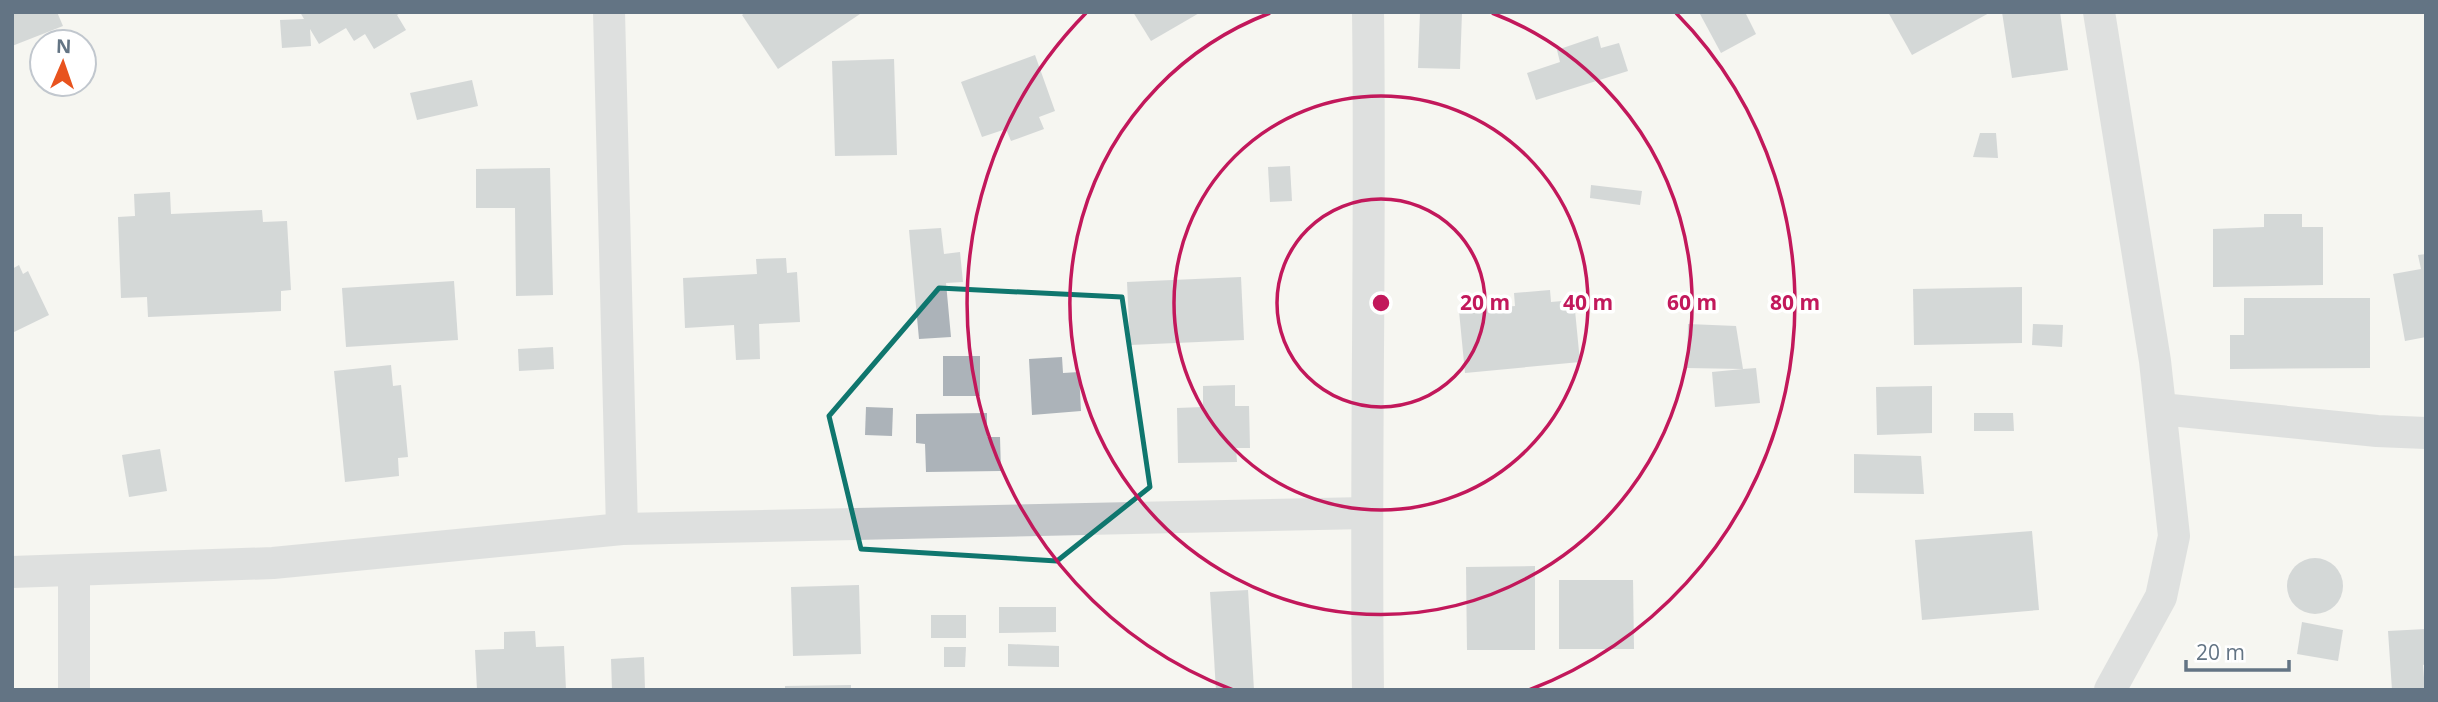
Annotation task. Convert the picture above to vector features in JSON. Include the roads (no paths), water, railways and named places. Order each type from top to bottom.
[{"type":"street","points":[[609,12],[622,529]]},
{"type":"street","points":[[1368,12],[1368,690]]},
{"type":"street","points":[[2099,12],[2161,409],[2174,536],[2161,597],[2110,690]]},
{"type":"street","points":[[2161,409],[2378,431],[2426,433]]},
{"type":"street","points":[[12,572],[273,562],[622,529],[1366,513]]},
{"type":"street","points":[[74,571],[74,690]]}]
